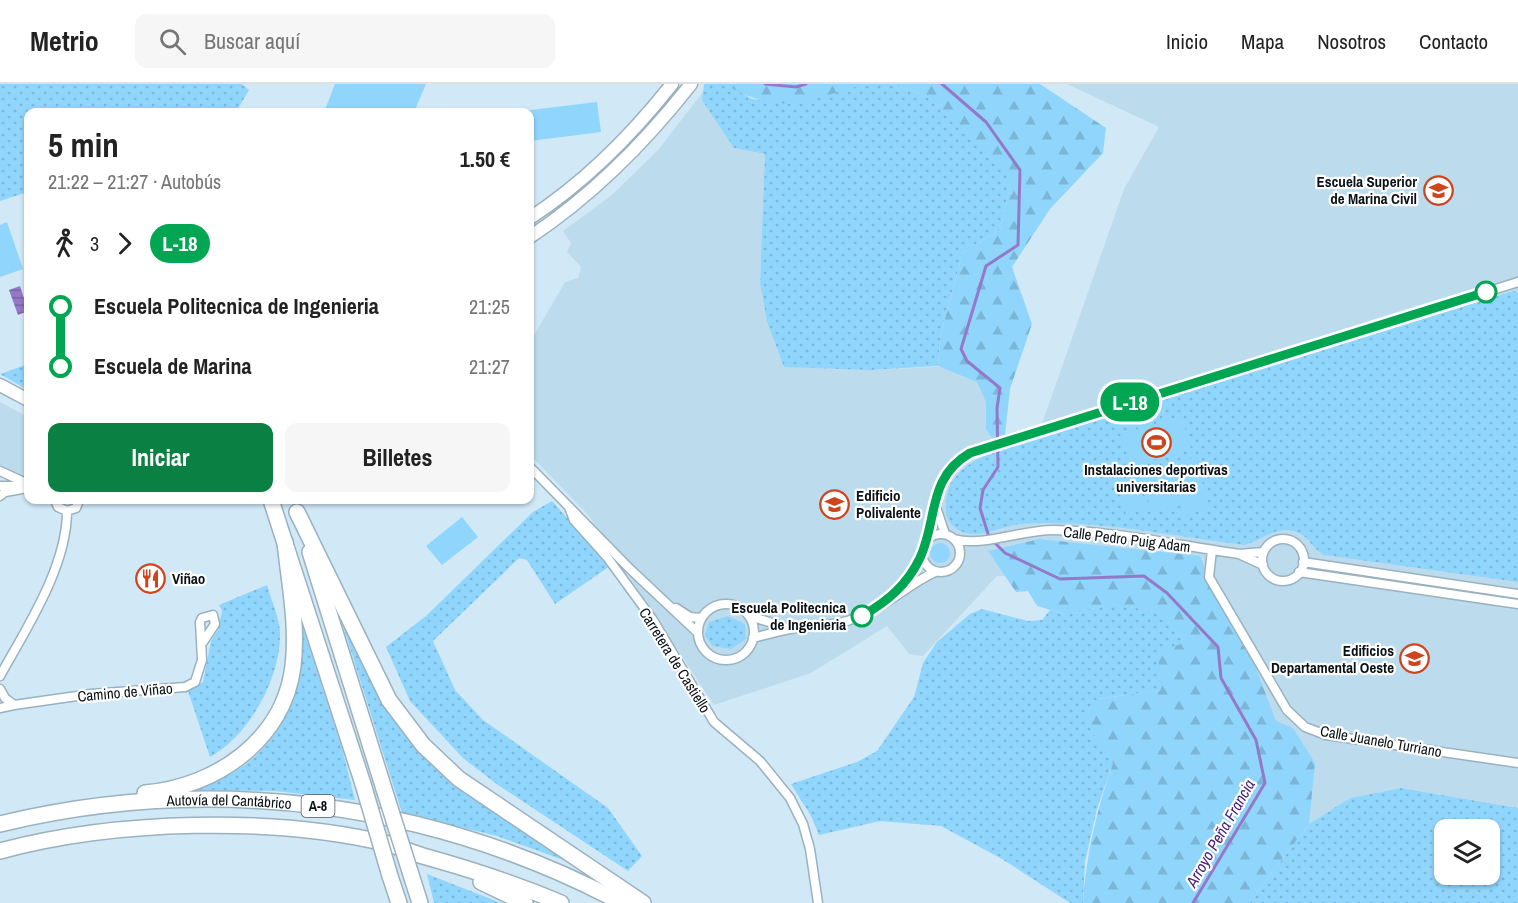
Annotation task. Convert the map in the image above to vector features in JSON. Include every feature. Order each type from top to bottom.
[{"type":"highway","points":[[272,504],[399,903]]},
{"type":"highway","points":[[296,506],[420,903]]},
{"type":"highway","points":[[296,506],[389,700],[423,746],[459,779],[643,903]]},
{"type":"highway","points":[[0,820],[82,800],[161,792],[186,786],[222,771],[249,752],[266,732],[286,696],[293,667],[295,637],[285,542]]},
{"type":"highway","name":"Autovía del Cantábrico","points":[[0,824],[105,805],[173,801],[277,801],[345,809],[409,821],[522,856],[621,903]]},
{"type":"highway","name":"Autovía del Cantábrico","points":[[0,851],[94,834],[200,825],[320,833],[361,838],[421,855],[526,888],[561,903]]},
{"type":"highway","points":[[421,855],[525,903]]},
{"type":"main road","points":[[534,215],[595,169],[641,123],[672,84]]},
{"type":"main road","points":[[534,234],[558,219],[606,180],[654,132],[691,84]]},
{"type":"main road","points":[[2,388],[24,398]]},
{"type":"street","points":[[898,592],[921,555],[943,475],[956,461],[985,447],[1518,282]]},
{"type":"street","points":[[0,471],[24,484]]},
{"type":"street","name":"Carretera de Castiello","points":[[534,471],[630,569],[630,583],[636,597]]},
{"type":"street","points":[[0,478],[11,477]]},
{"type":"street","points":[[0,486],[24,486]]},
{"type":"street","points":[[0,496],[5,492],[24,487]]},
{"type":"street","points":[[753,638],[791,629],[823,627],[847,622],[862,616],[898,592],[935,572],[952,569],[960,557],[960,550],[939,523],[935,502]]},
{"type":"street","points":[[57,504],[67,511],[76,508],[78,504]]},
{"type":"street","name":"Carretera de Castiello","points":[[569,507],[574,520],[607,557],[636,597],[714,722],[760,761],[790,798],[803,824],[810,849],[818,903]]},
{"type":"street","points":[[0,676],[20,643],[50,580],[63,541],[67,511]]},
{"type":"street","name":"Calle Pedro Puig Adam","points":[[950,536],[965,542],[1051,530],[1239,554],[1263,552]]},
{"type":"street","points":[[926,541],[935,535],[950,536]]},
{"type":"street","points":[[1284,539],[1296,544],[1303,562],[1299,572],[1289,579],[1276,579],[1265,571],[1263,552],[1272,542],[1284,539]]},
{"type":"street","name":"Calle Pedro Puig Adam","points":[[960,557],[981,541]]},
{"type":"street","name":"Calle Juanelo Turriano","points":[[1212,550],[1209,577],[1287,710],[1305,727],[1335,736],[1518,762]]},
{"type":"street","name":"Calle Pedro Puig Adam","points":[[1239,554],[1263,565]]},
{"type":"street","points":[[921,555],[927,567],[935,572]]},
{"type":"street","points":[[1303,562],[1518,594]]},
{"type":"street","points":[[630,569],[697,632]]},
{"type":"street","points":[[1299,572],[1518,604]]},
{"type":"street","points":[[661,598],[690,617],[701,618]]},
{"type":"street","points":[[750,616],[753,638],[746,651],[736,658],[726,660],[714,658],[706,652],[699,641],[697,632],[701,618],[715,606],[735,605],[750,616],[791,629]]},
{"type":"street","name":"Camino de Viñao","points":[[0,708],[91,693],[185,687],[195,681],[202,660],[203,642]]},
{"type":"street","points":[[0,689],[5,698],[14,705]]},
{"type":"shaded area","points":[[709,84],[709,110],[734,148],[766,154],[760,283],[871,370],[958,366],[996,383],[996,437],[1042,424],[1124,189],[1159,127],[1067,84],[1518,84],[1518,808],[1401,788],[1350,798],[1309,824],[1232,683],[1142,693],[1117,637],[1074,610],[1048,578],[997,576],[923,656],[909,654],[887,626],[811,673],[714,705],[590,517],[534,459],[534,335],[565,282],[578,278],[581,267],[567,252],[571,243],[563,231],[612,195],[658,150]]},
{"type":"shaded area","points":[[20,286],[24,298],[24,313],[18,315],[9,290]]},
{"type":"shaded area","points":[[0,402],[24,415],[24,476],[10,473],[0,467]]},
{"type":"green space","points":[[0,84],[242,84],[249,90],[238,108],[24,108],[24,193],[0,201]]},
{"type":"green space","points":[[335,84],[426,84],[416,108],[326,108]]},
{"type":"green space","points":[[704,84],[727,84],[752,99],[800,103],[842,89],[870,84],[891,84],[927,96],[1007,168],[1010,187],[1000,230],[963,252],[941,333],[938,366],[871,370],[784,367],[767,321],[760,283],[765,154],[734,148],[702,100]]},
{"type":"green space","points":[[727,84],[870,84],[802,103],[784,104],[752,97]]},
{"type":"green space","points":[[891,84],[1040,84],[1106,128],[1103,153],[1050,209],[1012,267],[1032,324],[1010,389],[1005,435],[992,438],[986,429],[986,402],[977,382],[938,366],[941,333],[963,252],[1000,230],[1010,187],[1006,168],[927,96]]},
{"type":"green space","points":[[597,102],[601,132],[534,140],[534,110]]},
{"type":"green space","points":[[7,222],[23,269],[0,277],[0,225]]},
{"type":"green space","points":[[1514,291],[1518,293],[1518,582],[1325,555],[1301,534],[1286,530],[1272,533],[1244,545],[1132,529],[1076,524],[1020,524],[970,534],[957,529],[948,518],[946,497],[957,475],[977,460],[1013,443]]},
{"type":"green space","points":[[24,365],[24,388],[0,374]]},
{"type":"green space","name":"Instalaciones deportivas universitarias","points":[[1182,416],[1191,449],[1130,467],[1121,434]]},
{"type":"green space","name":"Instalaciones deportivas universitarias","points":[[1195,457],[1210,508],[1184,516],[1169,465]]},
{"type":"green space","name":"Instalaciones deportivas universitarias","points":[[1165,466],[1178,505],[1152,513],[1140,473]]},
{"type":"green space","name":"Instalaciones deportivas universitarias","points":[[1137,475],[1147,509],[1126,515],[1116,481]]},
{"type":"green space","points":[[552,501],[610,566],[555,604],[527,560],[519,558],[433,641],[455,690],[483,720],[608,808],[642,856],[628,871],[498,785],[463,758],[410,701],[386,647],[426,616],[533,512]]},
{"type":"green space","points":[[462,517],[478,537],[442,565],[426,546]]},
{"type":"green space","points":[[1039,539],[1200,556],[1209,577],[1246,642],[1276,721],[1293,728],[1315,763],[1309,824],[1249,903],[1083,903],[1093,832],[1113,763],[1083,718],[1098,699],[1161,690],[1158,652],[1184,643],[1162,612],[1110,604],[1067,615],[1037,606],[1028,591],[1016,592],[988,551]]},
{"type":"green space","points":[[940,543],[947,546],[950,553],[947,560],[940,563],[933,560],[930,553],[933,546]]},
{"type":"green space","points":[[267,585],[280,628],[275,669],[260,704],[249,721],[224,748],[210,757],[188,691],[203,682],[211,641],[218,630],[222,611],[219,605]]},
{"type":"green space","points":[[1110,604],[1162,612],[1184,643],[1161,690],[1098,699],[1113,763],[1097,809],[1085,862],[1083,903],[1070,903],[1002,859],[941,826],[880,821],[819,835],[811,816],[791,784],[857,762],[877,751],[914,697],[923,663],[937,642],[970,614],[982,609],[1028,621],[1042,620],[1050,610],[1067,615]]},
{"type":"green space","points":[[339,613],[431,759],[580,866],[497,836],[402,813]]},
{"type":"green space","points":[[728,616],[745,624],[746,639],[731,649],[713,646],[705,636],[709,622]]},
{"type":"green space","points":[[303,628],[342,748],[355,800],[275,791],[191,790],[240,768],[261,751],[273,736],[283,720],[296,686]]},
{"type":"green space","points":[[1401,788],[1518,808],[1518,903],[1249,903],[1309,824],[1350,798]]},
{"type":"green space","points":[[427,874],[501,903],[434,903]]},
{"type":"waterway","name":"Arroyo Peña Francia","points":[[765,84],[796,87],[806,84]]},
{"type":"waterway","name":"Arroyo Peña Francia","points":[[942,84],[986,122],[1020,170],[1018,245],[986,266],[961,349],[967,361],[1000,388],[997,408],[998,467],[983,490],[980,508],[989,537]]},
{"type":"waterway","name":"Arroyo Peña Francia","points":[[994,542],[1005,553],[1060,579],[1144,576],[1167,593],[1218,647],[1221,678],[1256,740],[1265,783],[1193,903]]},
{"type":"bus line","name":"L-18","points":[[862,616],[898,592],[910,574],[926,541],[943,475],[956,461],[970,453],[1486,292]]},
{"type":"place","name":"Escuela Superior de Marina Civil","points":[[1438,190]]},
{"type":"place","name":"Instalaciones deportivas universitarias","points":[[1156,442]]},
{"type":"place","name":"Edificio Polivalente","points":[[835,504]]},
{"type":"place","name":"Viñao","points":[[151,578]]},
{"type":"place","name":"Escuela Politecnica de Ingenieria","points":[[862,616]]},
{"type":"place","name":"Edificios Departamental Oeste","points":[[1415,659]]}]
